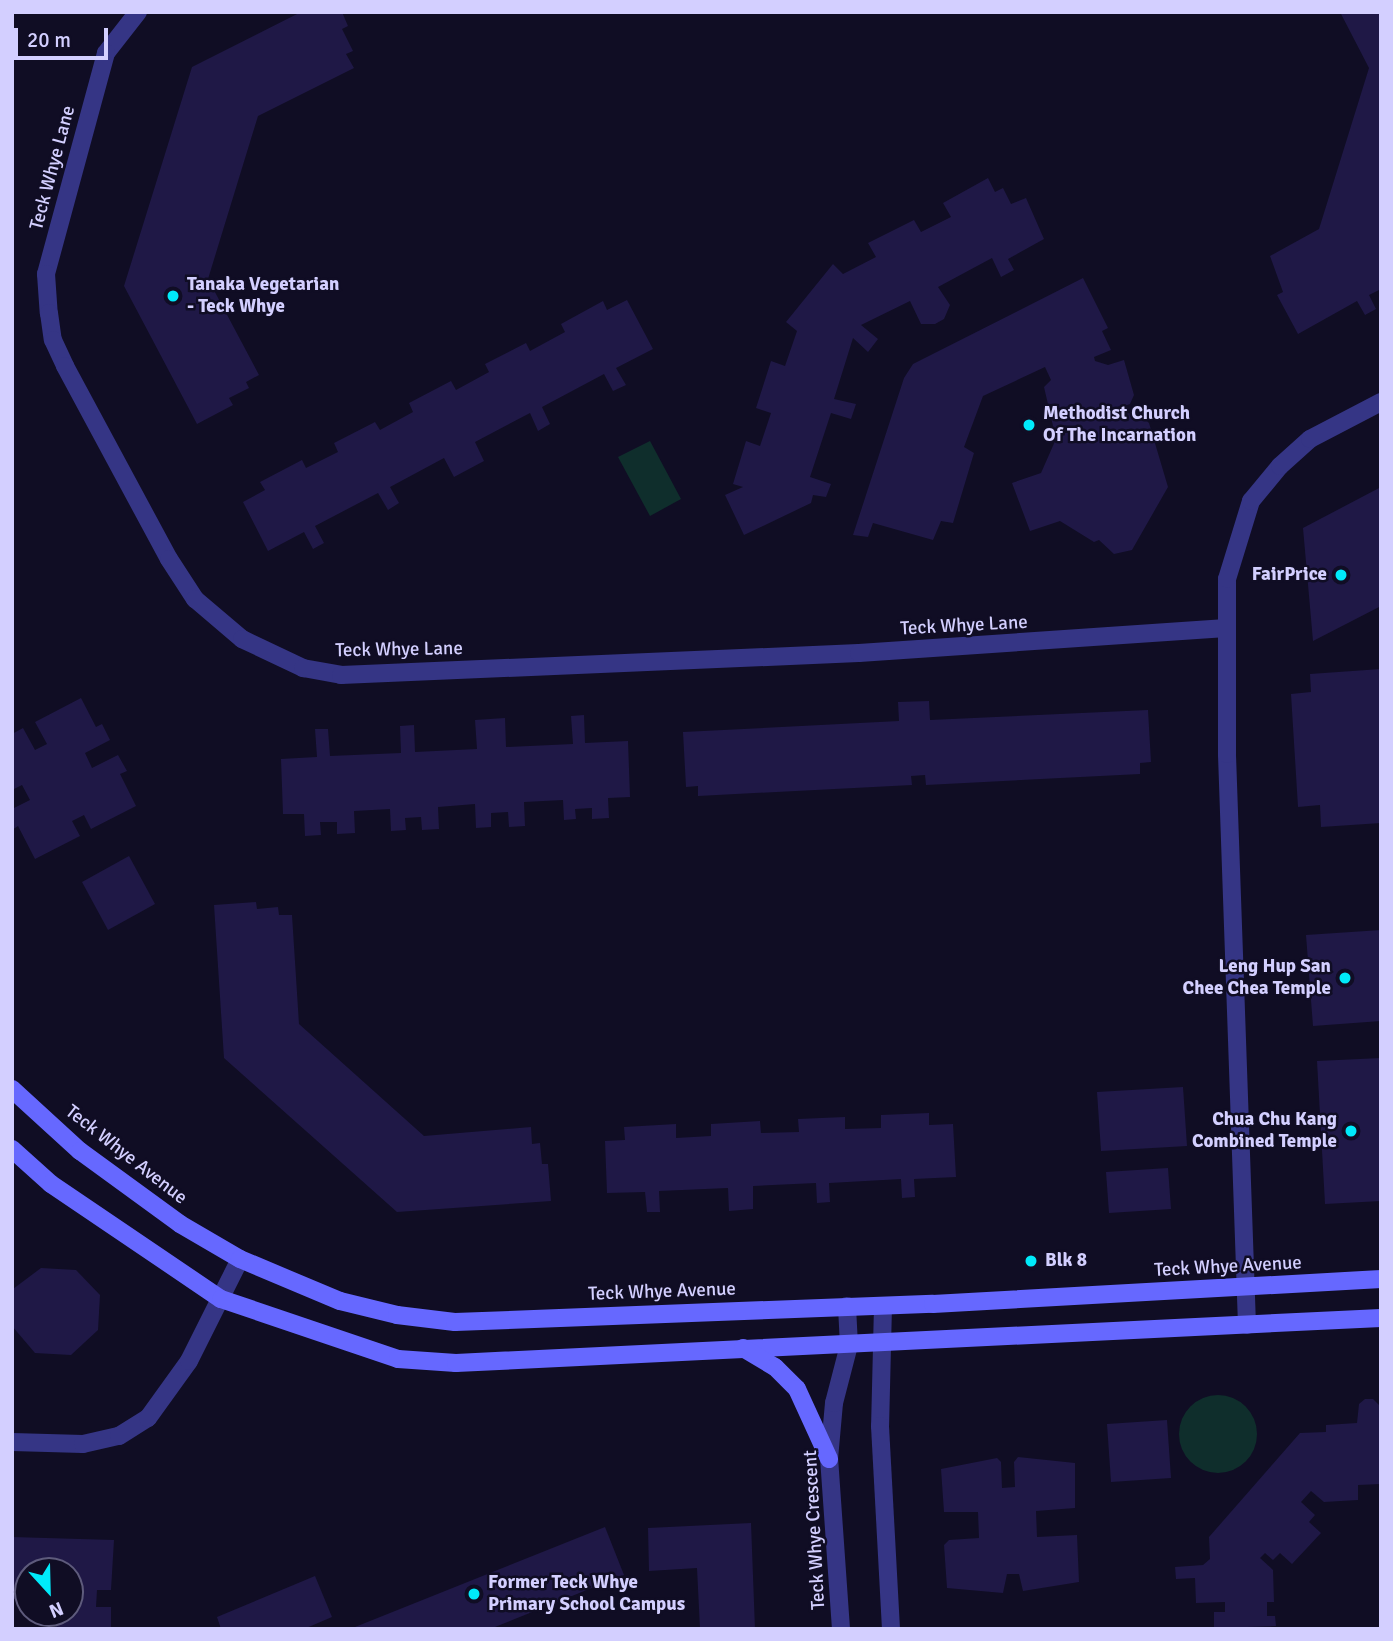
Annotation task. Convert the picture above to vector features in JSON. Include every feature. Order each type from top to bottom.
[{"type":"main road","name":"Teck Whye Avenue","points":[[12,1089],[91,1159],[180,1224],[240,1259],[340,1301],[397,1315],[455,1322],[883,1306],[1381,1279]]},
{"type":"main road","points":[[12,1149],[51,1184],[221,1299],[398,1359],[456,1363],[1381,1318]]},
{"type":"main road","points":[[743,1348],[775,1367],[797,1389],[829,1459]]},
{"type":"street","name":"Teck Whye Lane","points":[[138,12],[106,53],[46,274],[49,313],[65,366],[169,559],[198,603],[242,639],[303,668],[341,675],[859,653],[1226,628]]},
{"type":"street","points":[[1247,1325],[1226,628],[1230,568],[1251,501],[1310,439],[1381,402]]},
{"type":"street","points":[[12,1442],[83,1444],[118,1436],[148,1418],[189,1361],[240,1259]]},
{"type":"street","name":"Teck Whye Crescent","points":[[841,1629],[829,1459],[834,1403],[849,1345],[847,1306]]},
{"type":"street","points":[[883,1306],[880,1426],[891,1629]]},
{"type":"green space","points":[[650,441],[681,499],[650,516],[618,457]]},
{"type":"green space","points":[[1210,1395],[1226,1395],[1240,1401],[1251,1412],[1257,1426],[1257,1442],[1251,1456],[1240,1467],[1226,1473],[1210,1473],[1196,1467],[1185,1456],[1179,1442],[1179,1426],[1185,1412],[1196,1401]]},
{"type":"building","points":[[301,12],[342,12],[348,26],[342,29],[353,51],[346,54],[354,68],[258,116],[208,279],[259,375],[246,382],[249,388],[229,398],[233,405],[197,424],[124,286],[192,67]]},
{"type":"building","points":[[1340,12],[1381,12],[1381,289],[1369,295],[1376,309],[1365,315],[1357,301],[1298,334],[1277,295],[1283,292],[1270,256],[1319,229],[1369,68]]},
{"type":"building","points":[[988,178],[995,192],[1003,188],[1011,204],[1026,198],[1044,239],[1008,259],[1014,270],[1001,277],[992,258],[938,287],[950,305],[944,319],[935,324],[921,324],[910,301],[861,325],[878,339],[868,352],[853,338],[834,399],[856,404],[851,419],[831,413],[810,477],[831,484],[826,497],[813,495],[811,503],[744,535],[725,495],[743,487],[733,484],[746,441],[760,446],[771,413],[756,408],[771,361],[785,366],[797,331],[786,322],[833,264],[843,274],[876,257],[868,243],[914,220],[921,232],[951,217],[943,203]]},
{"type":"building","points":[[1083,278],[1108,328],[1102,331],[1111,350],[1094,357],[1095,361],[1108,365],[1124,360],[1134,395],[1130,404],[1119,408],[1122,414],[1137,412],[1149,423],[1168,487],[1132,550],[1114,554],[1099,540],[1094,542],[1060,521],[1030,531],[1012,483],[1041,473],[1056,439],[1044,387],[1051,380],[1045,367],[983,396],[964,447],[974,453],[953,523],[941,521],[933,540],[873,523],[868,537],[853,535],[904,378],[913,364]]},
{"type":"building","points":[[627,300],[653,349],[616,368],[626,385],[613,391],[604,374],[542,407],[550,424],[538,431],[530,413],[475,442],[484,461],[454,477],[444,458],[390,487],[399,503],[388,510],[378,493],[315,526],[324,543],[313,549],[304,532],[268,551],[243,502],[265,490],[260,482],[302,460],[306,468],[338,452],[334,443],[375,422],[380,430],[413,412],[409,403],[451,381],[456,390],[489,372],[485,364],[526,343],[530,351],[565,332],[561,324],[603,301],[607,310]]},
{"type":"building","points":[[1381,487],[1381,606],[1313,641],[1303,528]]},
{"type":"building","points":[[1381,669],[1381,823],[1321,827],[1320,805],[1298,807],[1291,694],[1311,692],[1310,674]]},
{"type":"building","points":[[81,698],[96,727],[102,724],[110,740],[85,753],[92,768],[118,755],[127,771],[120,774],[136,806],[91,829],[84,815],[72,821],[80,836],[35,859],[18,826],[12,830],[12,809],[30,800],[22,785],[12,790],[12,734],[23,728],[35,750],[47,744],[35,722]]},
{"type":"building","points":[[929,701],[930,720],[1148,710],[1151,762],[1140,763],[1140,774],[926,785],[925,775],[911,776],[912,785],[698,796],[698,786],[686,787],[683,732],[899,721],[898,702]]},
{"type":"building","points":[[584,715],[585,743],[628,741],[630,797],[608,798],[609,818],[592,819],[592,808],[575,809],[576,819],[564,820],[563,800],[524,802],[525,826],[509,827],[508,812],[491,813],[491,827],[476,828],[475,804],[438,807],[439,829],[422,830],[421,817],[405,818],[406,830],[391,831],[390,809],[354,811],[355,833],[337,834],[337,822],[320,822],[321,835],[305,836],[304,814],[283,814],[281,759],[317,757],[315,729],[328,729],[330,756],[401,753],[400,726],[414,725],[415,752],[477,749],[475,720],[505,718],[506,747],[573,744],[571,716]]},
{"type":"building","points":[[129,856],[155,904],[108,930],[82,882]]},
{"type":"building","points":[[256,902],[257,909],[278,907],[279,915],[292,915],[299,1024],[424,1136],[531,1127],[532,1144],[540,1143],[542,1164],[548,1164],[551,1201],[397,1212],[224,1058],[214,905]]},
{"type":"building","name":"Leng Hup San Chee Chea Temple","points":[[1381,930],[1381,1021],[1313,1026],[1306,935]]},
{"type":"building","name":"Chua Chu Kang Combined Temple","points":[[1381,1058],[1381,1201],[1325,1204],[1317,1061]]},
{"type":"building","points":[[1183,1087],[1187,1146],[1101,1151],[1097,1092]]},
{"type":"building","points":[[929,1113],[929,1125],[953,1124],[956,1177],[914,1179],[915,1197],[902,1198],[901,1179],[829,1183],[830,1202],[817,1203],[816,1183],[753,1186],[753,1209],[729,1211],[728,1188],[659,1191],[660,1212],[647,1212],[645,1192],[607,1193],[605,1141],[625,1140],[624,1127],[676,1124],[676,1138],[711,1136],[711,1124],[760,1121],[761,1133],[799,1132],[798,1119],[845,1117],[845,1129],[881,1128],[881,1115]]},
{"type":"building","points":[[1168,1168],[1171,1209],[1109,1213],[1106,1172]]},
{"type":"building","points":[[41,1268],[76,1270],[100,1295],[98,1330],[71,1355],[35,1353],[12,1326],[13,1289]]},
{"type":"building","points":[[1365,1399],[1373,1399],[1381,1407],[1381,1484],[1358,1485],[1358,1500],[1324,1502],[1311,1491],[1301,1502],[1315,1515],[1309,1522],[1321,1533],[1292,1564],[1280,1553],[1273,1560],[1265,1553],[1260,1558],[1273,1570],[1274,1602],[1267,1602],[1267,1616],[1275,1616],[1276,1626],[1214,1628],[1214,1612],[1225,1612],[1225,1602],[1196,1603],[1195,1578],[1176,1579],[1175,1567],[1203,1565],[1210,1559],[1209,1537],[1300,1433],[1326,1432],[1326,1425],[1357,1423],[1359,1404]]},
{"type":"building","points":[[1167,1420],[1171,1478],[1111,1482],[1107,1424]]},
{"type":"building","points":[[1018,1457],[1075,1463],[1075,1508],[1036,1511],[1037,1537],[1077,1535],[1079,1582],[1023,1591],[1019,1574],[1007,1574],[1003,1593],[947,1588],[944,1545],[949,1540],[979,1538],[978,1512],[944,1512],[941,1469],[997,1458],[1001,1462],[1002,1488],[1015,1487],[1014,1462]]},
{"type":"building","points":[[751,1523],[755,1629],[700,1629],[697,1568],[649,1571],[648,1528]]},
{"type":"building","points":[[605,1527],[624,1575],[490,1629],[350,1629]]},
{"type":"building","points":[[12,1537],[114,1540],[111,1590],[97,1590],[96,1607],[111,1607],[111,1629],[56,1629],[84,1627],[84,1557],[14,1557],[12,1599]]},
{"type":"building","points":[[315,1576],[332,1617],[304,1629],[221,1629],[217,1617]]},
{"type":"place","name":"Tanaka Vegetarian - Teck Whye","points":[[173,296]]},
{"type":"place","name":"Methodist Church Of The Incarnation","points":[[1029,425]]},
{"type":"place","name":"FairPrice","points":[[1341,575]]},
{"type":"place","name":"Leng Hup San Chee Chea Temple","points":[[1345,978]]},
{"type":"place","name":"Chua Chu Kang Combined Temple","points":[[1351,1131]]},
{"type":"place","name":"Blk 8","points":[[1031,1261]]},
{"type":"place","name":"Former Teck Whye Primary School Campus","points":[[474,1594]]}]
